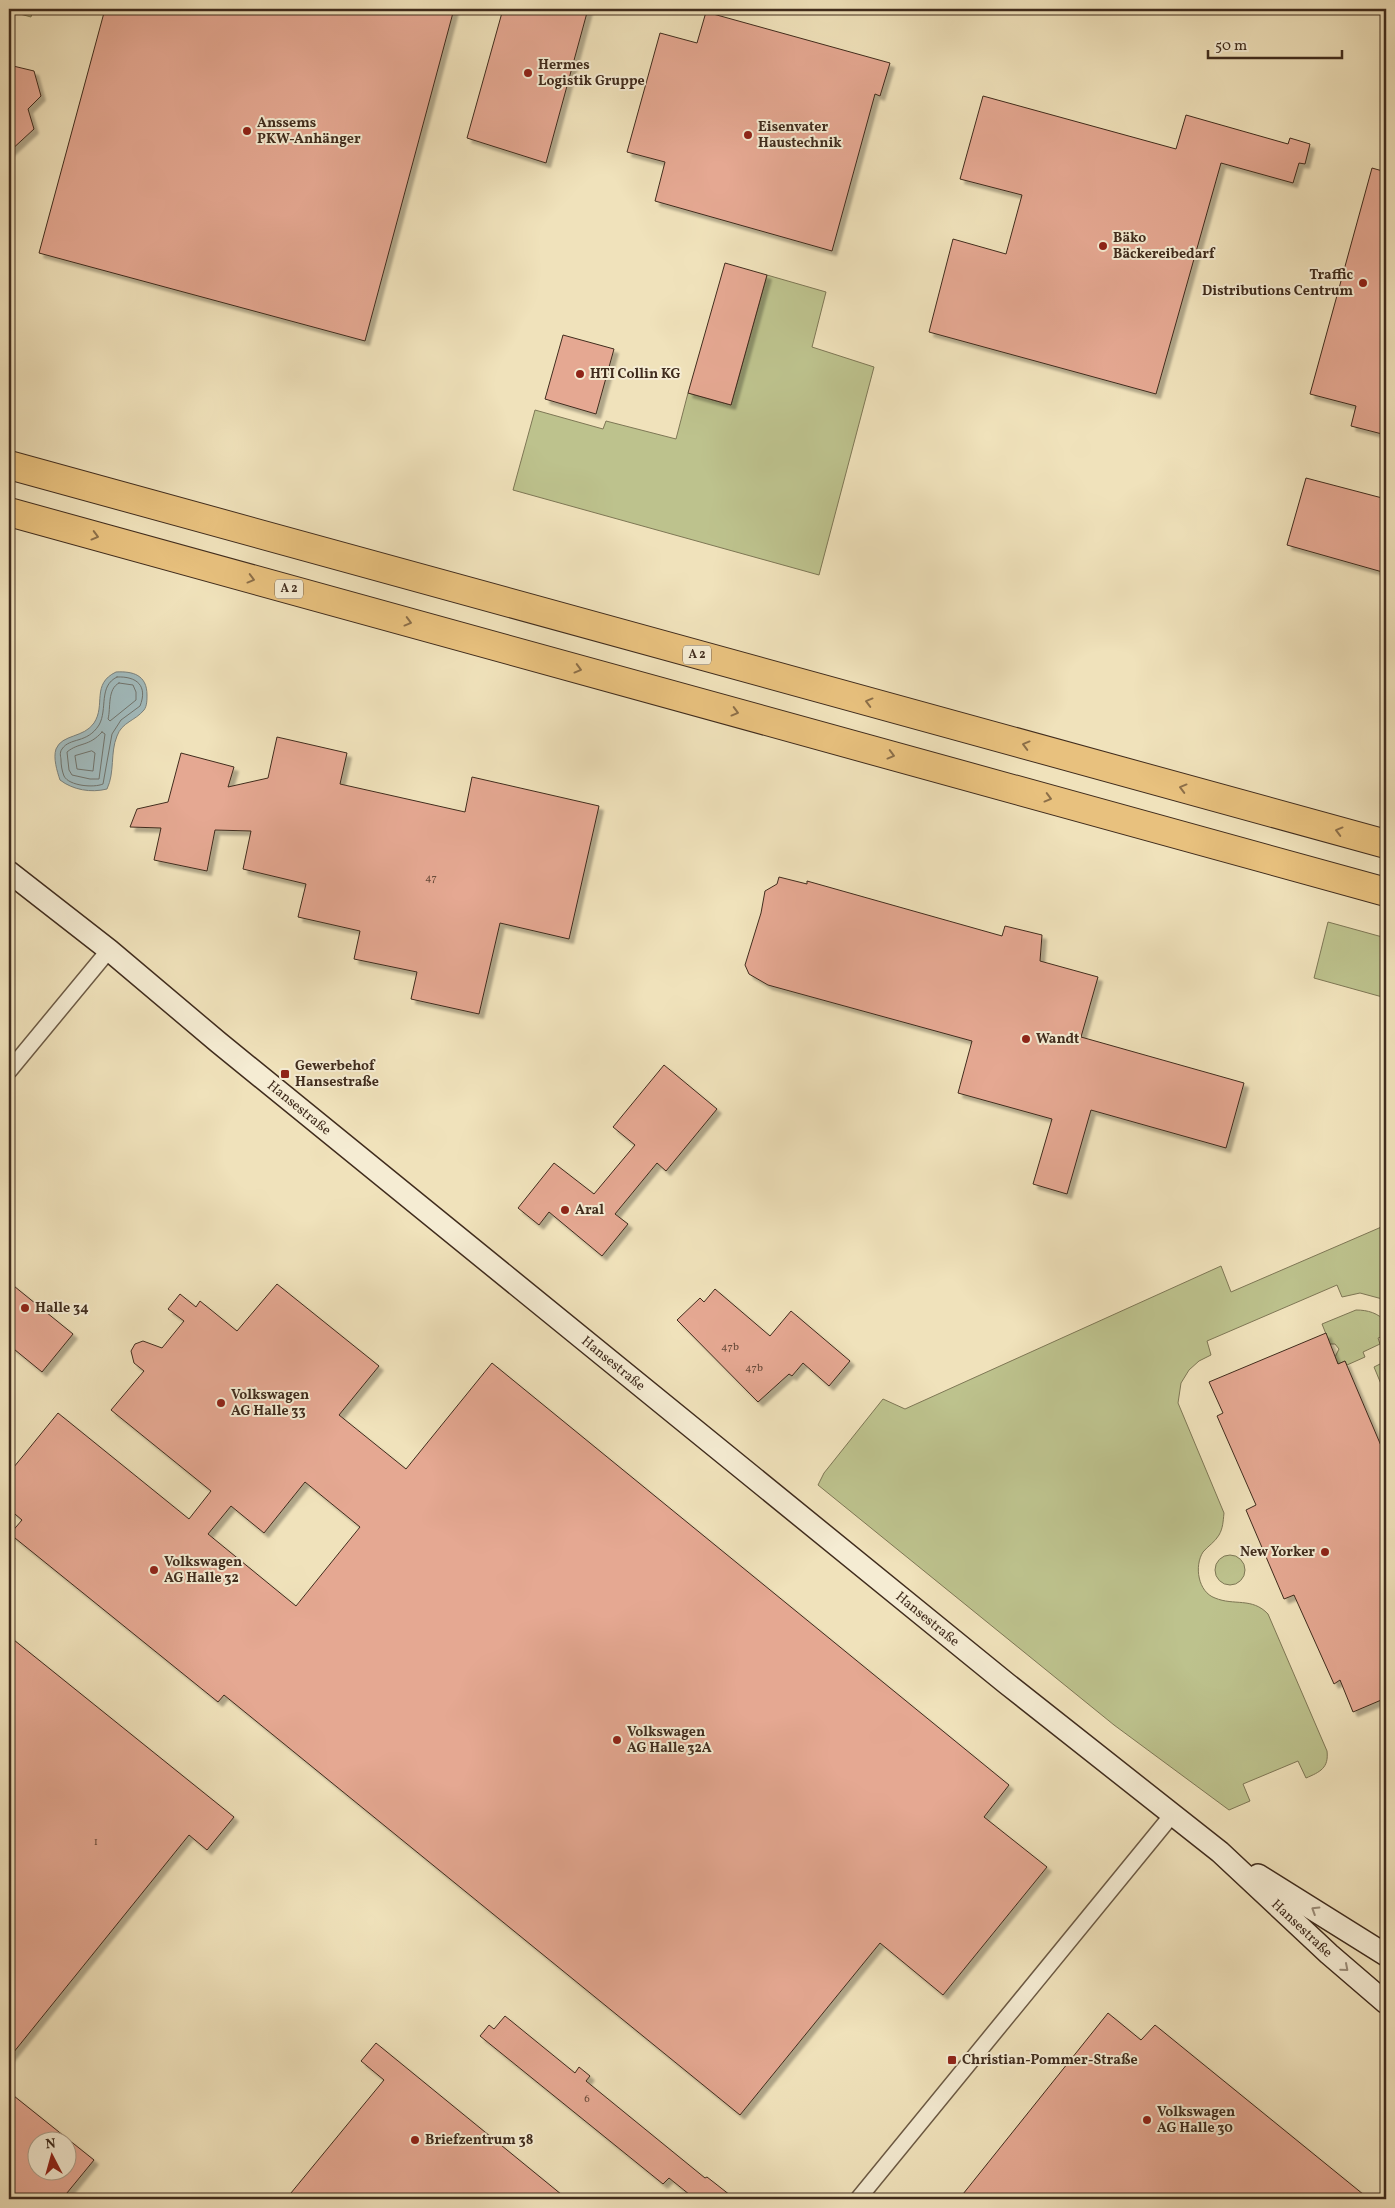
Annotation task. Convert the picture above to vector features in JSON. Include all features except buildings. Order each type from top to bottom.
[{"type":"highway","name":"A 2","points":[[9,465],[1386,844]]},
{"type":"highway","name":"A 2","points":[[9,512],[1386,892]]},
{"type":"highway","points":[[9,524],[48,523]]},
{"type":"main road","name":"Hansestraße","points":[[9,872],[109,950],[198,1026],[1006,1683],[1220,1852],[1329,1954],[1386,2003]]},
{"type":"main road","name":"Hansestraße","points":[[1220,1852],[1386,1955]]},
{"type":"street","points":[[9,1071],[109,950]]},
{"type":"street","points":[[858,2199],[1172,1815]]},
{"type":"green space","points":[[9,9],[33,9],[31,17],[9,11]]},
{"type":"green space","points":[[767,275],[826,292],[812,347],[874,367],[819,575],[513,490],[535,410],[603,429],[606,421],[676,439],[688,393],[731,405]]},
{"type":"green space","points":[[1328,922],[1386,938],[1386,998],[1314,978]]},
{"type":"green space","points":[[1386,1225],[1386,1300],[1360,1293],[1342,1297],[1337,1285],[1207,1341],[1211,1355],[1199,1361],[1189,1370],[1181,1383],[1178,1403],[1224,1513],[1219,1535],[1203,1552],[1200,1558],[1198,1571],[1201,1584],[1209,1595],[1215,1598],[1256,1605],[1268,1614],[1327,1751],[1327,1762],[1322,1769],[1311,1776],[1306,1778],[1298,1761],[1243,1784],[1250,1801],[1229,1810],[1114,1725],[818,1485],[824,1473],[883,1399],[905,1409],[1221,1266],[1231,1292]]},
{"type":"green space","points":[[1356,1310],[1380,1316],[1386,1322],[1386,1335],[1378,1338],[1380,1344],[1363,1352],[1365,1357],[1347,1365],[1345,1361],[1338,1364],[1335,1357],[1339,1349],[1335,1344],[1330,1344],[1322,1324]]},
{"type":"green space","points":[[1386,1361],[1386,1396],[1374,1367]]},
{"type":"green space","points":[[1230,1555],[1241,1559],[1245,1570],[1241,1581],[1230,1585],[1219,1581],[1215,1570],[1219,1559]]},
{"type":"water","points":[[116,672],[128,672],[142,679],[146,688],[146,707],[119,731],[115,742],[111,776],[107,789],[89,791],[76,788],[60,780],[55,760],[56,749],[63,741],[85,731],[94,723],[99,709],[101,689],[104,682]]},
{"type":"place","name":"Hermes Logistik Gruppe","points":[[528,73]]},
{"type":"place","name":"Anssems PKW-Anhänger","points":[[247,131]]},
{"type":"place","name":"Eisenvater Haustechnik","points":[[748,135]]},
{"type":"place","name":"Bäko Bäckereibedarf","points":[[1103,246]]},
{"type":"place","name":"Traffic Distributions Centrum","points":[[1363,283]]},
{"type":"place","name":"HTI Collin KG","points":[[580,374]]},
{"type":"place","name":"Wandt","points":[[1026,1039]]},
{"type":"place","name":"Gewerbehof Hansestraße","points":[[285,1074]]},
{"type":"place","name":"Aral","points":[[565,1210]]},
{"type":"place","name":"Halle 34","points":[[25,1308]]},
{"type":"place","name":"Volkswagen AG Halle 33","points":[[221,1403]]},
{"type":"place","name":"New Yorker","points":[[1325,1552]]},
{"type":"place","name":"Volkswagen AG Halle 32","points":[[154,1570]]},
{"type":"place","name":"Volkswagen AG Halle 32A","points":[[617,1740]]},
{"type":"place","name":"Christian-Pommer-Straße","points":[[952,2060]]},
{"type":"place","name":"Volkswagen AG Halle 30","points":[[1147,2120]]},
{"type":"place","name":"Briefzentrum 38","points":[[415,2140]]}]
